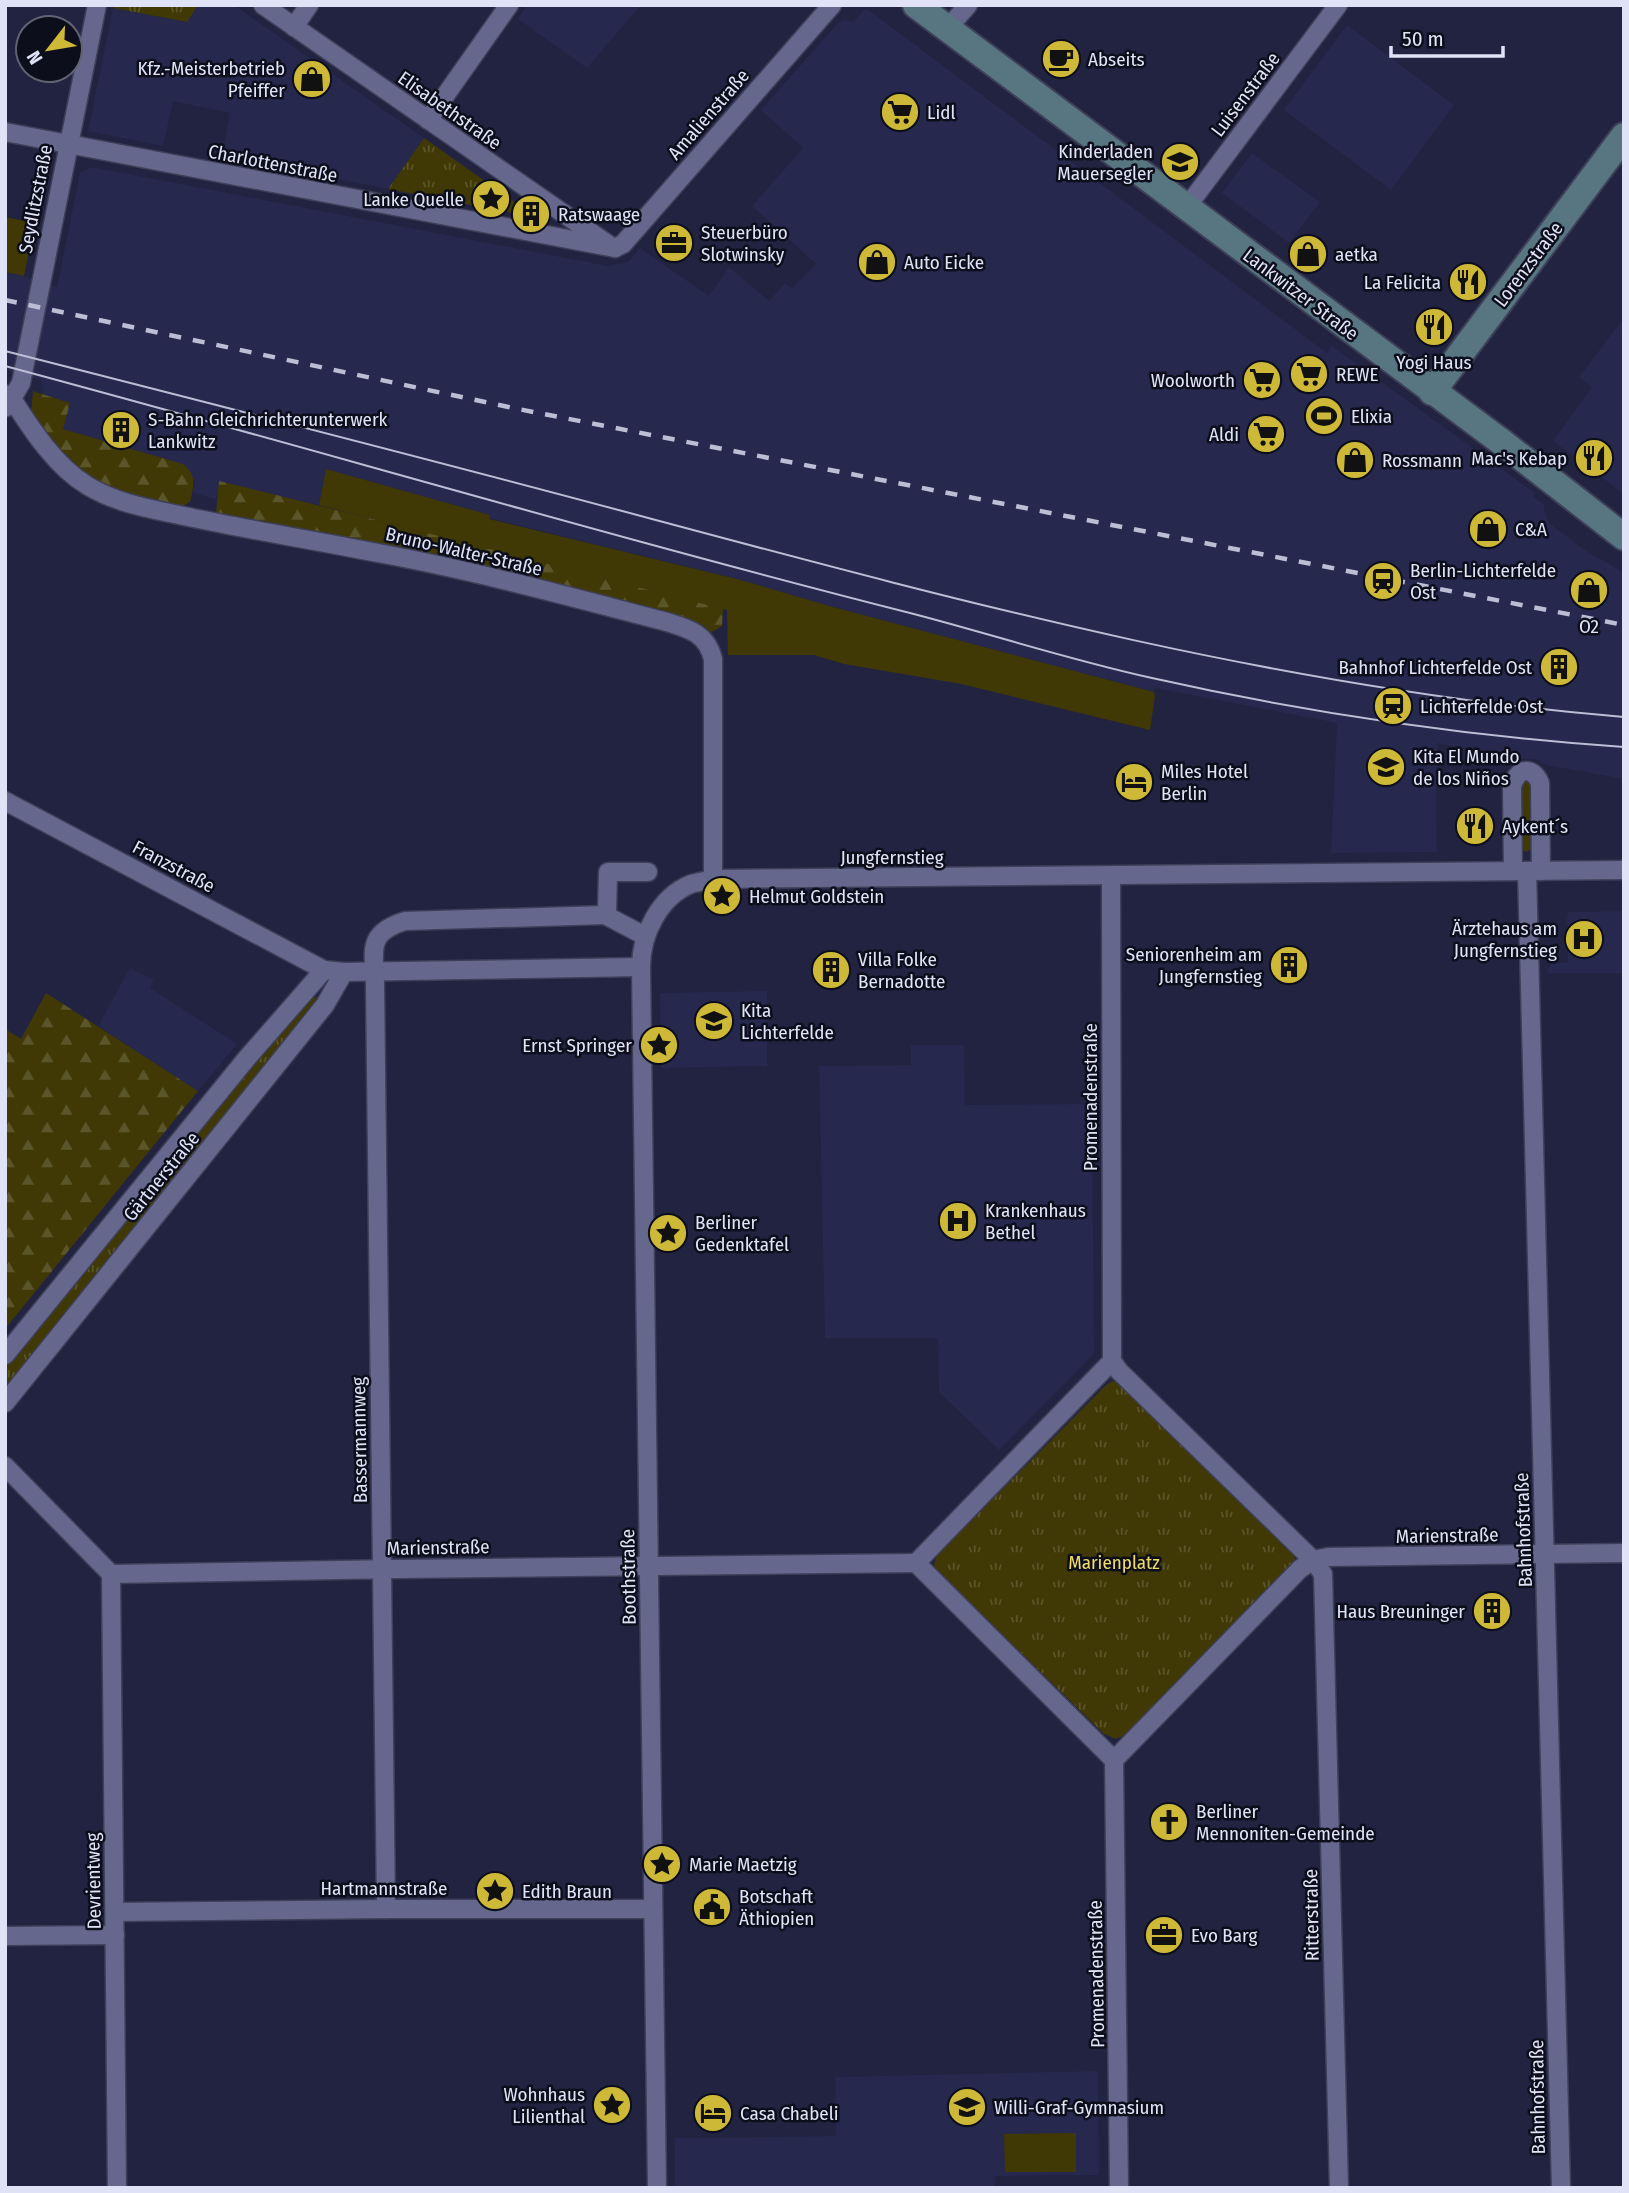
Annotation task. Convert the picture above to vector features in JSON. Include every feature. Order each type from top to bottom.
[{"type":"main road","name":"Lankwitzer Straße","points":[[916,5],[1503,443],[1624,537]]},
{"type":"main road","name":"Lorenzstraße","points":[[1432,391],[1624,136]]},
{"type":"street","name":"Seydlitzstraße","points":[[7,401],[21,383],[97,5]]},
{"type":"street","name":"Elisabethstraße","points":[[263,5],[615,248]]},
{"type":"street","points":[[294,27],[309,5]]},
{"type":"street","points":[[428,120],[509,5]]},
{"type":"street","name":"Amalienstraße","points":[[615,248],[628,238],[832,5]]},
{"type":"street","points":[[947,29],[968,5]]},
{"type":"street","name":"Luisenstraße","points":[[1186,208],[1338,5]]},
{"type":"street","name":"Charlottenstraße","points":[[5,132],[615,248]]},
{"type":"street","name":"Bruno-Walter-Straße","points":[[7,401],[59,462],[80,481],[111,498],[212,522],[484,575],[693,631],[708,645],[713,659],[713,879]]},
{"type":"street","name":"Franzstraße","points":[[5,801],[324,970]]},
{"type":"street","name":"Jungfernstieg","points":[[641,967],[645,936],[659,910],[690,885],[713,879],[1624,870]]},
{"type":"street","name":"Bahnhofstraße","points":[[1527,871],[1561,2188]]},
{"type":"street","points":[[645,936],[605,915],[608,872],[648,872]]},
{"type":"street","name":"Promenadenstraße","points":[[1111,876],[1112,1361]]},
{"type":"street","name":"Bassermannweg","points":[[386,1909],[373,950],[383,931],[405,921],[605,915]]},
{"type":"street","points":[[324,970],[344,972],[641,967]]},
{"type":"street","name":"Boothstraße","points":[[641,967],[657,2188]]},
{"type":"street","name":"Gärtnerstraße","points":[[5,1355],[247,1058],[324,970]]},
{"type":"street","name":"Gärtnerstraße","points":[[5,1403],[325,1005],[344,972]]},
{"type":"street","points":[[1112,1361],[1119,1371],[1313,1560],[1290,1579],[1114,1760],[916,1563],[1112,1361]]},
{"type":"street","points":[[5,1466],[111,1574]]},
{"type":"street","name":"Marienstraße","points":[[1313,1560],[1328,1557],[1624,1553]]},
{"type":"street","name":"Ritterstraße","points":[[1313,1560],[1324,1574],[1339,2188]]},
{"type":"street","name":"Marienstraße","points":[[111,1574],[916,1563]]},
{"type":"street","name":"Devrientweg","points":[[111,1574],[117,2188]]},
{"type":"street","name":"Promenadenstraße","points":[[1114,1760],[1119,2188]]},
{"type":"street","name":"Hartmannstraße","points":[[115,1912],[653,1909]]},
{"type":"street","points":[[5,1936],[115,1935]]},
{"type":"shaded area","points":[[198,5],[234,5],[424,138],[388,189],[222,157],[230,113],[173,101],[163,146],[88,131],[113,8],[186,22]]},
{"type":"shaded area","points":[[527,5],[641,5],[587,68],[518,19]]},
{"type":"shaded area","points":[[866,8],[1327,353],[1332,346],[1535,493],[1533,496],[1544,505],[1550,524],[1585,550],[1624,573],[1624,779],[1546,765],[1536,759],[1519,759],[1438,743],[1437,852],[1331,853],[1337,723],[1155,688],[1154,692],[741,580],[489,518],[490,515],[326,469],[319,505],[220,482],[216,499],[193,493],[195,483],[183,464],[63,429],[69,403],[43,394],[41,380],[5,370],[5,272],[57,287],[80,173],[92,167],[608,266],[628,262],[640,248],[709,296],[729,267],[769,301],[785,283],[792,288],[816,264],[752,206],[803,148],[761,110],[837,24],[844,20],[853,22]]},
{"type":"shaded area","points":[[1347,25],[1454,105],[1391,190],[1284,110]]},
{"type":"shaded area","points":[[1252,153],[1320,202],[1289,243],[1222,193]]},
{"type":"shaded area","points":[[1624,318],[1624,494],[1553,441],[1592,387],[1579,377]]},
{"type":"shaded area","points":[[1624,911],[1624,973],[1547,973],[1551,964],[1568,962],[1569,912]]},
{"type":"shaded area","points":[[130,968],[154,980],[150,988],[237,1044],[198,1091],[98,1026]]},
{"type":"shaded area","name":"Kita Lichterfelde","points":[[767,991],[767,1066],[661,1068],[660,993]]},
{"type":"shaded area","name":"Krankenhaus Bethel","points":[[911,1045],[964,1045],[965,1105],[1092,1104],[1094,1352],[999,1450],[939,1392],[938,1338],[825,1338],[819,1066],[911,1065]]},
{"type":"shaded area","name":"Willi-Graf-Gymnasium","points":[[1098,2071],[1099,2175],[995,2176],[994,2188],[675,2188],[675,2138],[836,2136],[835,2077]]},
{"type":"green space","points":[[113,5],[198,5],[187,22],[113,8]]},
{"type":"green space","points":[[424,138],[516,203],[512,213],[388,189]]},
{"type":"green space","points":[[5,217],[35,223],[24,276],[5,272]]},
{"type":"green space","points":[[33,391],[70,403],[63,429],[183,464],[191,472],[193,481],[190,502],[181,507],[121,495],[72,468],[31,414]]},
{"type":"green space","points":[[326,469],[490,515],[489,519],[741,580],[1154,692],[1150,730],[961,684],[844,664],[814,655],[728,655],[727,610],[319,505]]},
{"type":"green space","points":[[219,481],[723,608],[722,626],[710,633],[697,623],[457,560],[216,513]]},
{"type":"green space","points":[[1528,781],[1532,783],[1533,849],[1526,852],[1520,848],[1521,784]]},
{"type":"green space","points":[[46,993],[198,1091],[5,1329],[5,1029],[21,1039]]},
{"type":"green space","points":[[323,997],[5,1392],[5,1366],[291,1013],[301,1002]]},
{"type":"green space","name":"Marienplatz","points":[[1113,1381],[1118,1382],[1293,1552],[1295,1560],[1127,1734],[1116,1739],[1104,1734],[936,1570],[934,1565],[937,1555]]},
{"type":"green space","points":[[1076,2133],[1076,2172],[1005,2172],[1004,2134]]},
{"type":"tram line","points":[[5,351],[892,582],[1134,640],[1377,687],[1624,717]]},
{"type":"tram line","points":[[5,366],[1121,671],[1211,691],[1387,722],[1624,747]]},
{"type":"railway","points":[[5,300],[513,408],[1624,625]]},
{"type":"place","name":"Abseits","points":[[1061,59]]},
{"type":"place","name":"Kfz.-Meisterbetrieb Pfeiffer","points":[[312,79]]},
{"type":"place","name":"Lidl","points":[[900,112]]},
{"type":"place","name":"Kinderladen Mauersegler","points":[[1180,162]]},
{"type":"place","name":"Lanke Quelle","points":[[491,199]]},
{"type":"place","name":"Ratswaage","points":[[531,214]]},
{"type":"place","name":"Steuerbüro Slotwinsky","points":[[674,243]]},
{"type":"place","name":"aetka","points":[[1308,254]]},
{"type":"place","name":"Auto Eicke","points":[[877,262]]},
{"type":"place","name":"La Felicita","points":[[1468,282]]},
{"type":"place","name":"Yogi Haus","points":[[1434,327]]},
{"type":"place","name":"REWE","points":[[1309,374]]},
{"type":"place","name":"Woolworth","points":[[1262,380]]},
{"type":"place","name":"Elixia","points":[[1324,416]]},
{"type":"place","name":"S-Bahn Gleichrichterunterwerk Lankwitz","points":[[121,430]]},
{"type":"place","name":"Aldi","points":[[1266,434]]},
{"type":"place","name":"Mac's Kebap","points":[[1594,458]]},
{"type":"place","name":"Rossmann","points":[[1355,460]]},
{"type":"place","name":"C&A","points":[[1488,529]]},
{"type":"place","name":"Berlin-Lichterfelde Ost","points":[[1383,581]]},
{"type":"place","name":"O2","points":[[1589,590]]},
{"type":"place","name":"Bahnhof Lichterfelde Ost","points":[[1559,667]]},
{"type":"place","name":"Lichterfelde Ost","points":[[1393,706]]},
{"type":"place","name":"Kita El Mundo de los Niños","points":[[1386,767]]},
{"type":"place","name":"Miles Hotel Berlin","points":[[1134,782]]},
{"type":"place","name":"Aykent´s","points":[[1475,826]]},
{"type":"place","name":"Helmut Goldstein","points":[[722,896]]},
{"type":"place","name":"Ärztehaus am Jungfernstieg","points":[[1584,939]]},
{"type":"place","name":"Seniorenheim am Jungfernstieg","points":[[1289,965]]},
{"type":"place","name":"Villa Folke Bernadotte","points":[[831,970]]},
{"type":"place","name":"Kita Lichterfelde","points":[[714,1021]]},
{"type":"place","name":"Ernst Springer","points":[[659,1045]]},
{"type":"place","name":"Krankenhaus Bethel","points":[[958,1221]]},
{"type":"place","name":"Berliner Gedenktafel","points":[[668,1233]]},
{"type":"place","name":"Haus Breuninger","points":[[1492,1611]]},
{"type":"place","name":"Berliner Mennoniten-Gemeinde","points":[[1169,1822]]},
{"type":"place","name":"Marie Maetzig","points":[[662,1864]]},
{"type":"place","name":"Edith Braun","points":[[495,1891]]},
{"type":"place","name":"Botschaft Äthiopien","points":[[712,1907]]},
{"type":"place","name":"Evo Barg","points":[[1164,1935]]},
{"type":"place","name":"Wohnhaus Lilienthal","points":[[612,2105]]},
{"type":"place","name":"Willi-Graf-Gymnasium","points":[[967,2107]]},
{"type":"place","name":"Casa Chabeli","points":[[713,2113]]}]
